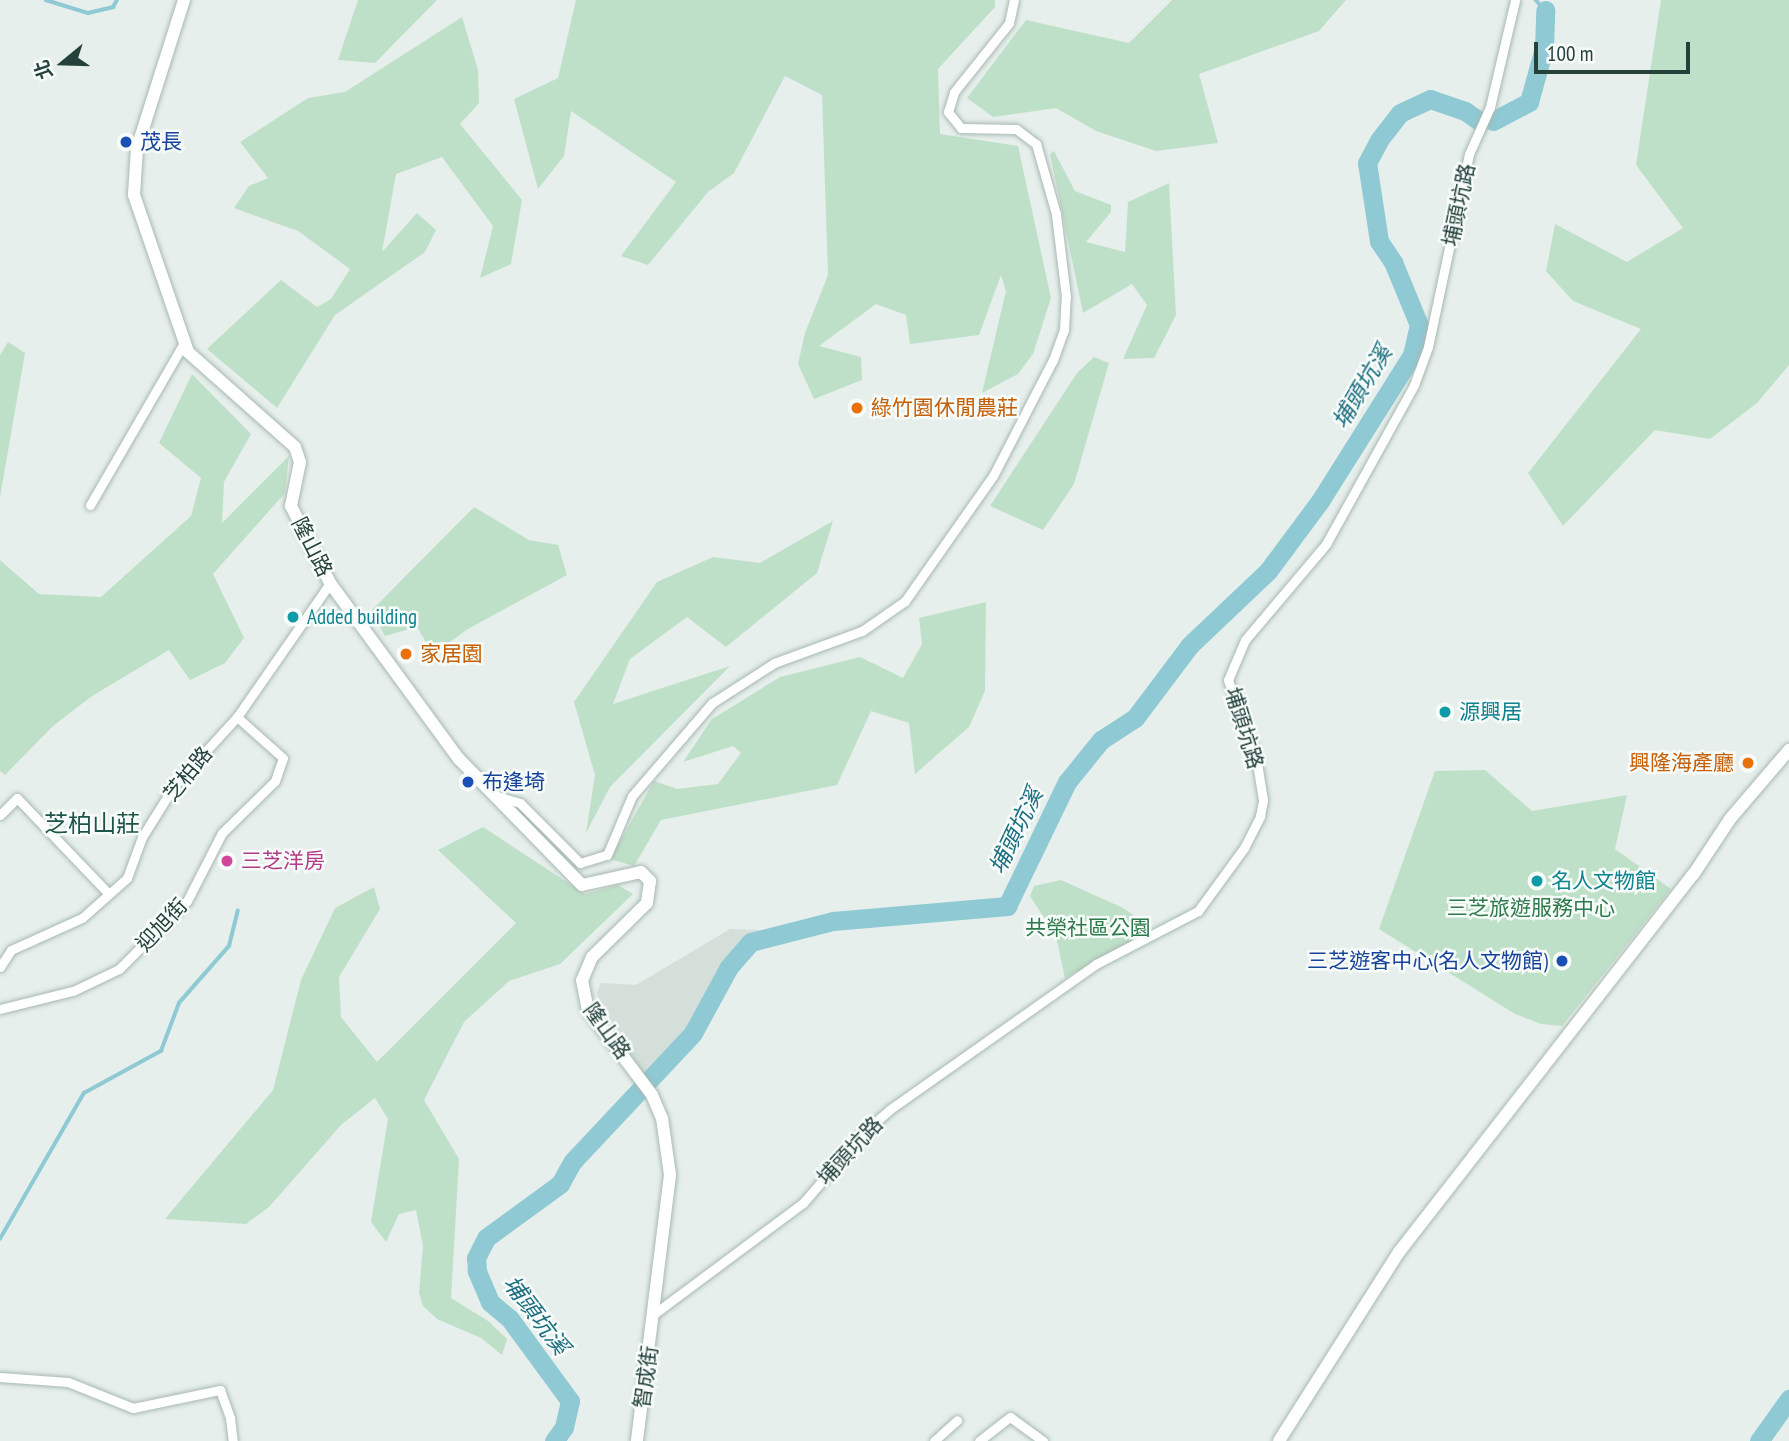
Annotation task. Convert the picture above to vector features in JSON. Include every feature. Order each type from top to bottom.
[{"type":"street","name":"隆山路","points":[[184,0],[137,148],[134,195],[188,352],[295,447],[300,462],[291,506],[330,583],[460,759],[582,885],[641,872],[650,881],[647,903],[592,957],[582,980],[588,1010],[637,1071],[662,1118],[670,1175],[654,1314]]},
{"type":"street","points":[[497,796],[520,803],[580,863],[607,855],[632,796],[712,703],[774,663],[862,631],[905,601],[993,476],[1053,360],[1064,330],[1066,297],[1056,214],[1036,144],[1016,129],[961,128],[948,112],[954,92],[1009,23],[1014,0]]},
{"type":"street","name":"埔頭坑路","points":[[654,1314],[803,1203],[864,1132],[930,1080],[1096,964],[1198,911],[1244,848],[1260,816],[1263,800],[1256,757],[1228,680],[1245,640],[1326,544],[1414,386],[1428,347],[1469,154],[1490,107],[1515,0]]},
{"type":"street","points":[[90,505],[185,341]]},
{"type":"street","name":"芝柏路","points":[[0,967],[11,950],[82,918],[127,878],[142,837],[174,786],[237,717],[330,583]]},
{"type":"street","name":"迎旭街","points":[[0,1009],[72,991],[120,969],[187,901],[222,833],[275,781],[283,758],[237,717]]},
{"type":"street","points":[[1279,1441],[1399,1252],[1693,875],[1730,820],[1789,750]]},
{"type":"street","points":[[0,816],[17,798],[108,894]]},
{"type":"street","name":"智成街","points":[[637,1441],[654,1314]]},
{"type":"street","points":[[0,1377],[68,1382],[133,1408],[219,1390],[230,1418],[233,1441]]},
{"type":"street","points":[[979,1441],[1010,1417],[1043,1441]]},
{"type":"street","points":[[934,1441],[957,1420]]},
{"type":"shaded area","points":[[730,929],[760,930],[761,935],[731,959],[698,1017],[645,1075],[605,1018],[597,993],[601,983],[636,985]]},
{"type":"green space","points":[[358,0],[437,0],[375,63],[338,60]]},
{"type":"green space","points":[[576,0],[995,0],[995,7],[938,69],[940,134],[1018,146],[1051,298],[1033,354],[1018,374],[982,393],[1006,291],[1001,275],[979,335],[910,344],[906,315],[876,304],[819,346],[861,357],[862,380],[814,399],[798,364],[805,333],[828,275],[822,95],[785,76],[734,173],[708,192],[648,265],[621,256],[676,182],[571,111],[564,156],[538,189],[514,99],[558,78]]},
{"type":"green space","points":[[1172,0],[1346,0],[1319,31],[1199,74],[1218,143],[1156,151],[1096,131],[1056,108],[993,117],[967,98],[1026,20],[1129,43]]},
{"type":"green space","points":[[1661,0],[1789,0],[1789,365],[1757,403],[1710,439],[1655,430],[1563,526],[1528,473],[1641,329],[1573,301],[1546,271],[1555,224],[1627,262],[1683,228],[1636,165]]},
{"type":"green space","points":[[462,17],[478,70],[479,103],[460,124],[522,200],[511,264],[480,278],[493,226],[442,157],[396,174],[382,252],[417,213],[436,230],[425,252],[335,315],[277,408],[207,349],[281,280],[317,307],[331,299],[350,269],[298,231],[234,208],[249,186],[268,178],[240,142],[308,98],[345,92]]},
{"type":"green space","points":[[1054,151],[1075,191],[1111,205],[1111,212],[1086,242],[1125,252],[1128,202],[1169,183],[1176,315],[1154,358],[1123,359],[1147,305],[1132,284],[1083,313],[1050,154]]},
{"type":"green space","points":[[8,342],[25,353],[0,497],[0,355]]},
{"type":"green space","points":[[1094,357],[1109,363],[1074,484],[1043,530],[990,506],[1077,373]]},
{"type":"green space","points":[[192,374],[251,434],[224,482],[222,523],[289,456],[285,493],[213,574],[244,638],[225,663],[190,680],[169,650],[92,696],[53,726],[5,775],[0,771],[0,560],[39,594],[101,597],[191,516],[201,478],[159,443]]},
{"type":"green space","points":[[474,507],[529,540],[558,545],[567,575],[468,629],[433,654],[417,627],[385,636],[371,611]]},
{"type":"green space","points":[[833,521],[817,573],[726,647],[687,617],[630,659],[613,704],[730,666],[610,787],[586,833],[595,775],[574,702],[657,582],[713,557],[760,563]]},
{"type":"green space","points":[[986,602],[985,691],[969,727],[915,774],[909,723],[871,711],[837,785],[661,820],[634,866],[610,859],[654,781],[677,789],[718,784],[741,753],[733,746],[683,762],[712,719],[780,677],[860,657],[903,678],[922,644],[919,618]]},
{"type":"green space","name":"三芝旅遊服務中心","points":[[1485,770],[1532,811],[1627,795],[1615,849],[1671,889],[1562,1026],[1541,1024],[1515,1014],[1379,929],[1435,771]]},
{"type":"green space","points":[[483,827],[585,894],[618,885],[633,894],[560,964],[509,981],[464,1022],[424,1100],[459,1159],[451,1298],[488,1321],[507,1339],[502,1355],[481,1338],[437,1319],[423,1306],[419,1293],[423,1246],[416,1210],[399,1214],[386,1242],[371,1222],[388,1119],[375,1098],[341,1125],[269,1207],[246,1224],[165,1219],[273,1090],[301,980],[335,908],[374,887],[380,909],[339,977],[341,1017],[377,1062],[516,923],[438,850]]},
{"type":"green space","name":"共榮社區公園","points":[[1061,880],[1132,914],[1143,936],[1065,978],[1056,936],[1030,896],[1034,886]]},
{"type":"waterway","points":[[46,0],[88,13],[113,7],[117,0]]},
{"type":"waterway","name":"埔頭坑溪","points":[[1536,0],[1545,10]]},
{"type":"waterway","name":"埔頭坑溪","points":[[1493,121],[1529,102],[1544,48],[1545,10]]},
{"type":"waterway","name":"埔頭坑溪","points":[[554,1441],[564,1427],[570,1401],[510,1319],[490,1302],[477,1271],[476,1258],[486,1238],[560,1184],[573,1161],[693,1033],[729,967],[751,942],[833,921],[1007,906],[1067,782],[1101,740],[1135,718],[1190,645],[1268,571],[1320,501],[1412,355],[1419,325],[1393,262],[1379,241],[1367,163],[1379,140],[1400,113],[1430,99],[1465,111],[1481,122]]},
{"type":"waterway","points":[[0,1239],[84,1093],[161,1051],[179,1003],[229,946],[238,911]]},
{"type":"waterway","points":[[1759,1441],[1789,1399]]},
{"type":"place","name":"茂長","points":[[126,142]]},
{"type":"place","name":"綠竹園休閒農莊","points":[[857,408]]},
{"type":"place","name":"Added building","points":[[293,617]]},
{"type":"place","name":"家居園","points":[[406,654]]},
{"type":"place","name":"源興居","points":[[1445,712]]},
{"type":"place","name":"興隆海產廳","points":[[1748,763]]},
{"type":"place","name":"布逢埼","points":[[468,782]]},
{"type":"place","name":"三芝洋房","points":[[227,861]]},
{"type":"place","name":"名人文物館","points":[[1537,881]]},
{"type":"place","name":"三芝遊客中心(名人文物館)","points":[[1562,961]]},
{"type":"district","name":"芝柏山莊","points":[[92,824]]}]
